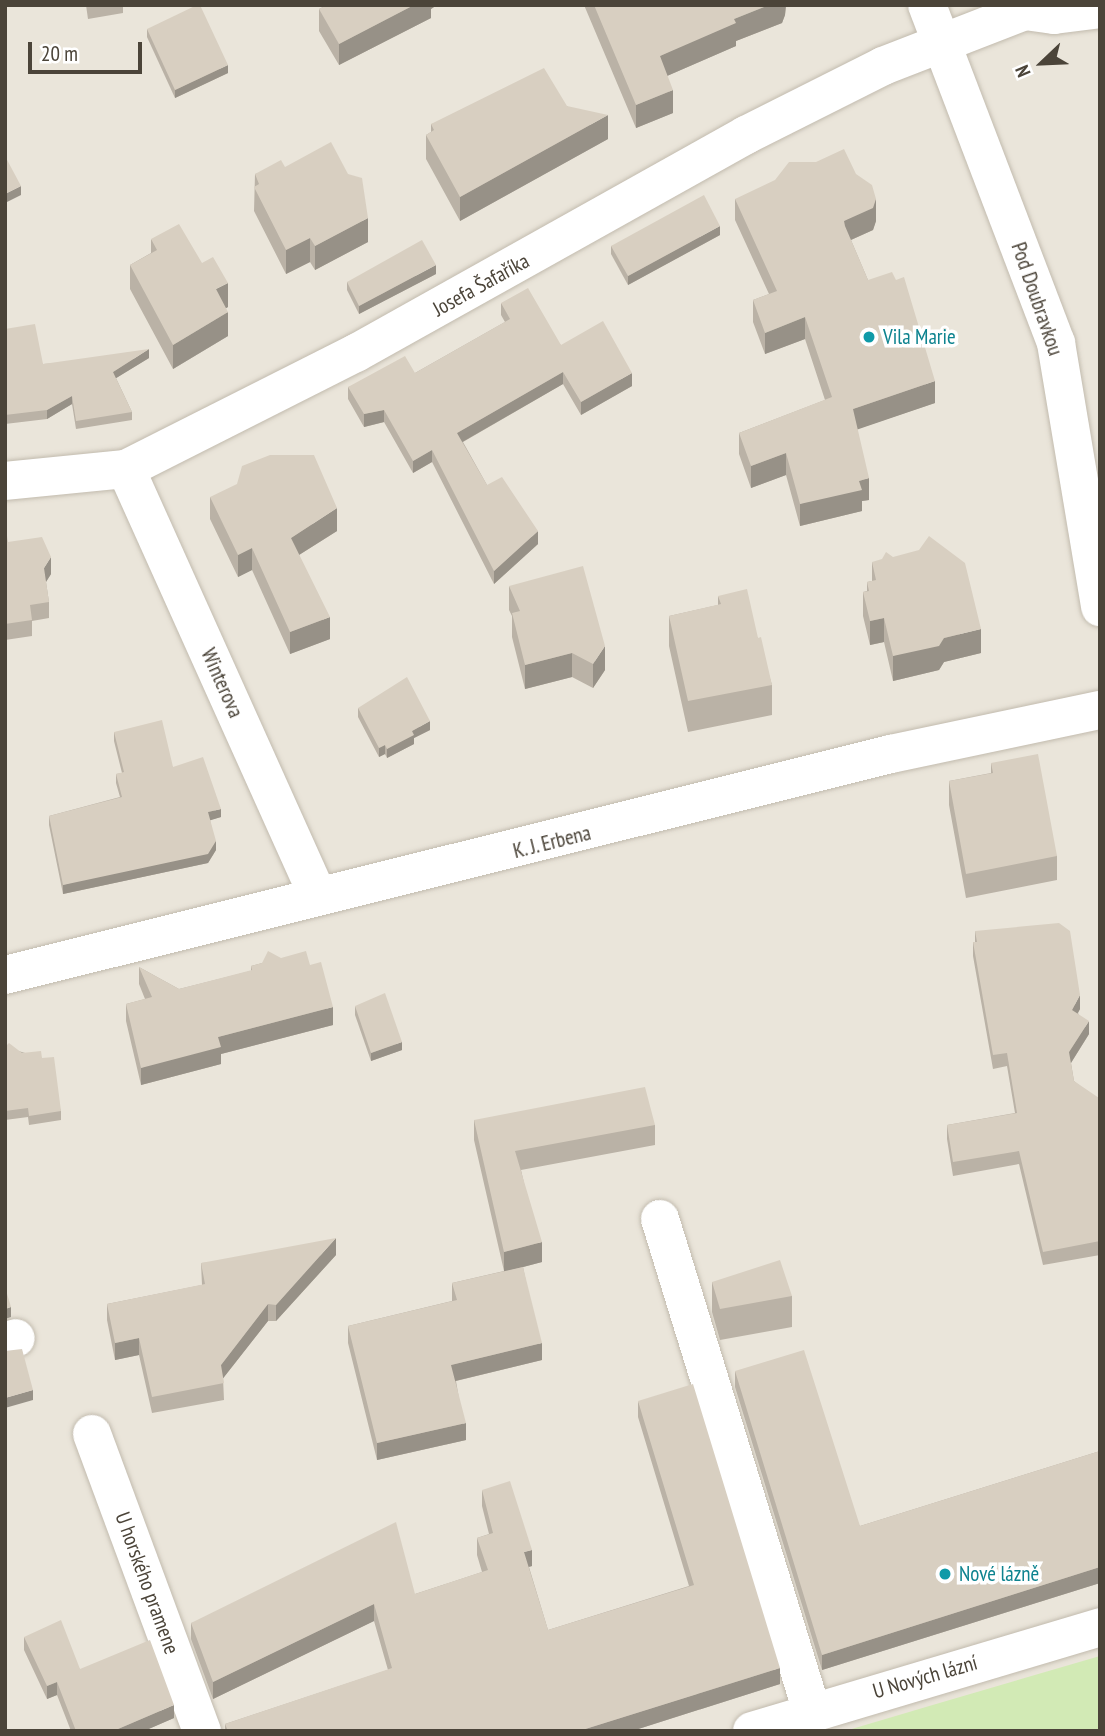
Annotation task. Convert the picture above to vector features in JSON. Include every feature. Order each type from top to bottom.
[{"type":"street","name":"Pod Doubravkou","points":[[927,5],[1056,343],[1100,607]]},
{"type":"street","name":"Josefa Šafaříka","points":[[5,481],[126,469],[356,354],[746,135],[883,66],[944,46],[1024,8]]},
{"type":"street","points":[[1024,8],[1054,15],[1100,9]]},
{"type":"street","name":"Winterova","points":[[126,469],[318,896]]},
{"type":"street","name":"K. J. Erbena","points":[[5,975],[143,944],[318,896],[622,824],[891,754],[1100,710]]},
{"type":"street","points":[[660,1219],[811,1712]]},
{"type":"street","name":"U horského pramene","points":[[92,1434],[202,1731]]},
{"type":"street","name":"U Nových lázní","points":[[752,1731],[1100,1627]]},
{"type":"shaded area","points":[[5,5],[1100,5],[1100,1731],[5,1731]]},
{"type":"green space","points":[[1100,1656],[1100,1731],[845,1731],[936,1704]]},
{"type":"building","points":[[200,5],[228,65],[175,90],[147,29]]},
{"type":"building","points":[[327,5],[414,5],[339,44],[319,9]]},
{"type":"building","points":[[594,5],[769,5],[734,19],[736,23],[660,56],[673,90],[636,105]]},
{"type":"building","points":[[544,68],[567,106],[608,115],[460,197],[426,135],[434,130],[431,124]]},
{"type":"building","points":[[331,142],[348,174],[362,178],[368,218],[315,246],[310,238],[286,250],[254,187],[259,184],[255,174],[281,160],[285,167]]},
{"type":"building","points":[[844,149],[856,174],[872,185],[876,199],[873,208],[844,221],[845,226],[868,280],[892,272],[896,280],[904,277],[935,381],[853,409],[869,478],[859,481],[862,490],[800,504],[786,453],[751,466],[739,433],[832,397],[805,317],[765,333],[753,300],[777,291],[735,199],[775,180],[789,162],[816,162]]},
{"type":"building","points":[[5,156],[21,186],[5,194]]},
{"type":"building","points":[[704,195],[720,226],[628,276],[611,246]]},
{"type":"building","points":[[179,224],[202,263],[213,257],[228,283],[216,289],[228,312],[173,345],[130,265],[157,250],[151,239]]},
{"type":"building","points":[[422,240],[436,265],[359,306],[347,282]]},
{"type":"building","points":[[528,288],[561,345],[603,321],[632,373],[581,402],[563,372],[457,433],[487,485],[502,477],[538,531],[494,571],[432,450],[413,461],[384,410],[364,414],[348,387],[405,356],[415,373],[510,319],[501,303]]},
{"type":"building","points":[[35,324],[43,364],[149,349],[113,372],[132,412],[76,421],[72,396],[47,410],[5,415],[5,329]]},
{"type":"building","points":[[270,455],[314,455],[337,508],[291,538],[330,617],[290,632],[252,548],[238,555],[210,497],[237,484],[242,466]]},
{"type":"building","points":[[5,536],[8,542],[42,537],[51,557],[44,568],[49,602],[30,605],[32,620],[5,624]]},
{"type":"building","points":[[929,536],[965,563],[981,629],[944,638],[939,646],[893,656],[884,618],[870,621],[863,592],[869,591],[867,582],[876,580],[872,562],[882,559],[886,552],[893,557],[919,550]]},
{"type":"building","points":[[583,566],[605,646],[593,664],[572,653],[525,665],[512,613],[520,611],[509,586]]},
{"type":"building","points":[[747,589],[772,685],[688,701],[669,616],[721,604],[718,596]]},
{"type":"building","points":[[407,677],[430,721],[412,731],[414,735],[387,749],[385,745],[379,748],[358,708]]},
{"type":"building","points":[[162,720],[173,767],[203,757],[221,809],[208,812],[216,841],[208,854],[63,885],[49,816],[122,797],[116,774],[124,772],[114,732]]},
{"type":"building","points":[[1038,754],[1057,856],[966,874],[949,781],[993,773],[991,763]]},
{"type":"building","points":[[1059,923],[1070,931],[1080,995],[1072,1010],[1089,1021],[1069,1052],[1074,1081],[1099,1098],[1100,1103],[1100,1241],[1043,1252],[1019,1151],[953,1162],[947,1125],[1017,1113],[1007,1053],[993,1055],[973,942],[977,942],[975,931]]},
{"type":"building","points":[[268,951],[281,958],[306,951],[310,965],[321,962],[333,1007],[218,1037],[221,1047],[141,1068],[126,1004],[152,997],[139,967],[179,989],[252,970],[251,966],[262,963]]},
{"type":"building","points":[[385,993],[402,1042],[371,1053],[355,1006]]},
{"type":"building","points":[[9,1043],[22,1053],[41,1051],[42,1058],[54,1057],[61,1111],[29,1116],[28,1108],[5,1111],[5,1047]]},
{"type":"building","points":[[645,1087],[655,1125],[515,1151],[542,1242],[504,1252],[474,1120]]},
{"type":"building","points":[[336,1238],[276,1305],[268,1304],[221,1365],[224,1383],[152,1397],[139,1338],[115,1343],[107,1304],[205,1284],[201,1263]]},
{"type":"building","points":[[780,1260],[792,1296],[720,1309],[712,1282]]},
{"type":"building","points":[[523,1267],[542,1343],[451,1365],[466,1423],[377,1443],[348,1326],[457,1300],[452,1283]]},
{"type":"building","points":[[5,1287],[11,1307],[5,1309]]},
{"type":"building","points":[[22,1349],[33,1390],[5,1398],[5,1351]]},
{"type":"building","name":"Nové lázně","points":[[804,1350],[860,1526],[1100,1451],[1100,1567],[822,1655],[735,1371]]},
{"type":"building","points":[[693,1384],[780,1668],[579,1731],[228,1731],[225,1724],[392,1668],[374,1604],[213,1682],[191,1623],[396,1522],[415,1594],[488,1570],[477,1538],[493,1533],[482,1490],[510,1481],[532,1550],[524,1552],[548,1630],[694,1585],[638,1401]]},
{"type":"building","points":[[61,1620],[80,1669],[150,1640],[174,1705],[118,1731],[76,1731],[57,1682],[47,1686],[24,1637]]},
{"type":"place","name":"Vila Marie","points":[[869,337]]},
{"type":"place","name":"Nové lázně","points":[[945,1574]]}]
